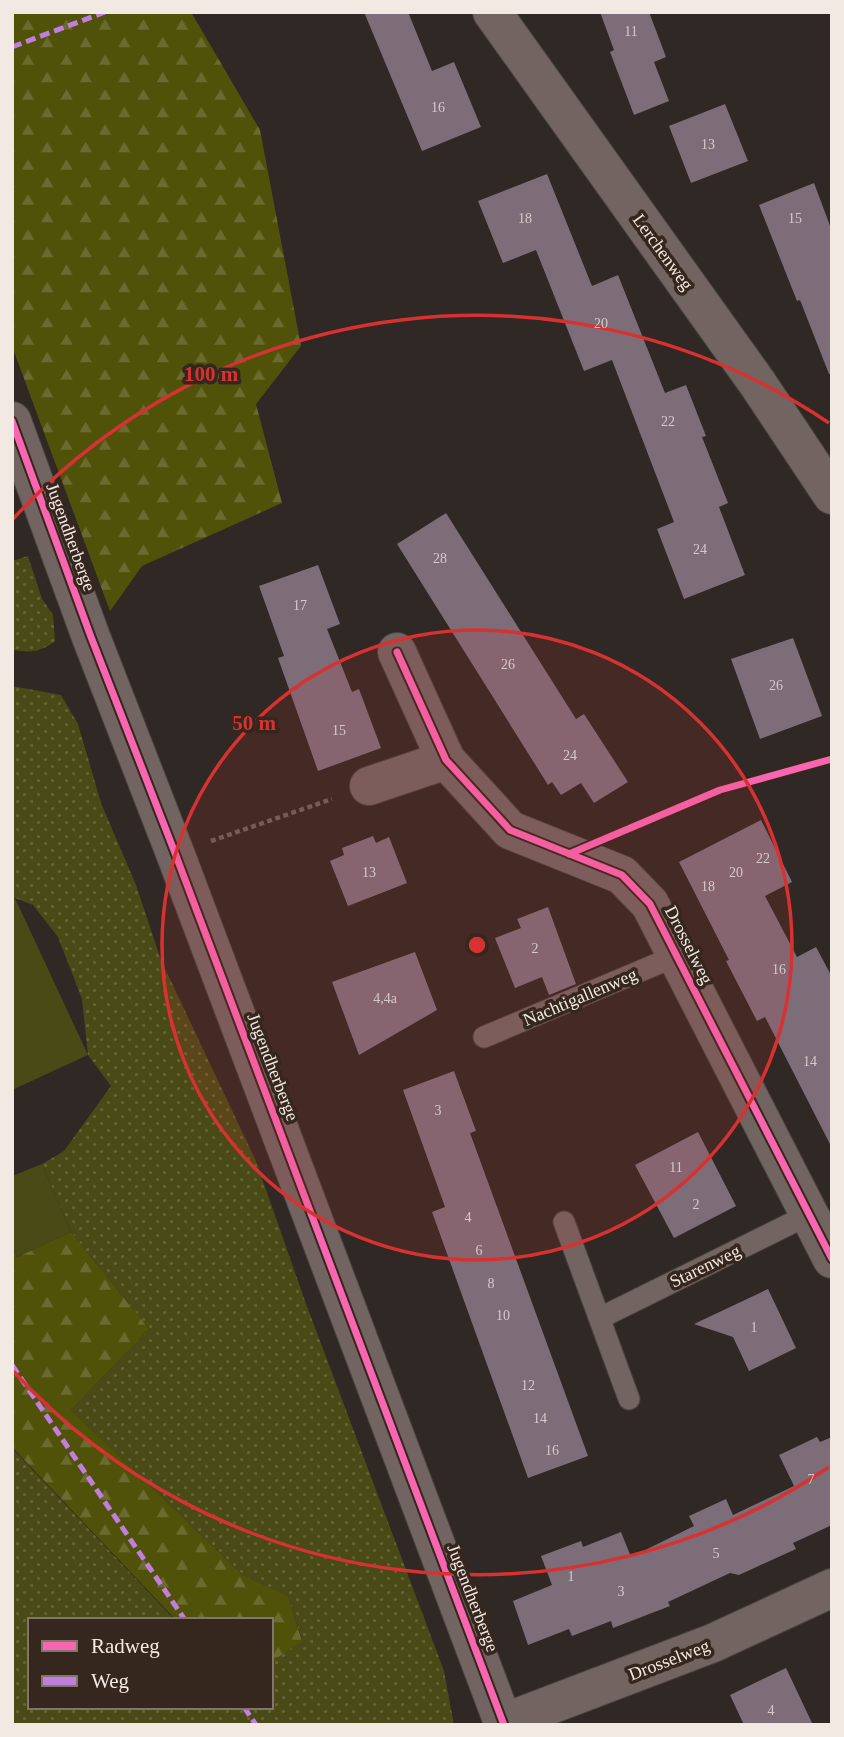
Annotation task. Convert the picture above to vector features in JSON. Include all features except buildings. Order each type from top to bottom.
[{"type":"street","name":"Lerchenweg","points":[[492,12],[758,384],[832,495]]},
{"type":"street","name":"Jugendherberge","points":[[12,421],[90,637],[175,853],[503,1724]]},
{"type":"street","name":"Drosselweg","points":[[397,652],[446,760],[510,830],[622,875],[650,904],[832,1259]]},
{"type":"street","points":[[369,786],[446,760]]},
{"type":"street","name":"Drosselweg","points":[[503,1724],[713,1643],[832,1588]]},
{"type":"lane","name":"Nachtigallenweg","points":[[484,1038],[677,956]]},
{"type":"lane","name":"Starenweg","points":[[600,1318],[810,1214]]},
{"type":"lane","points":[[564,1222],[629,1399]]},
{"type":"path","points":[[175,853],[369,786]]},
{"type":"shaded area","points":[[28,556],[42,599],[53,615],[55,641],[35,651],[12,650],[12,561]]},
{"type":"shaded area","points":[[12,686],[61,695],[78,724],[101,803],[136,885],[161,960],[256,1161],[305,1301],[444,1671],[454,1725],[12,1725],[12,1448],[173,1618],[28,1618],[28,1709],[273,1709],[273,1661],[302,1640],[288,1596],[243,1575],[71,1410],[149,1329],[71,1232],[42,1164],[64,1151],[111,1086],[88,1055],[82,999],[58,937],[33,905],[12,897]]},
{"type":"shaded area","points":[[14,896],[88,1055],[12,1090],[12,897]]},
{"type":"shaded area","points":[[42,1164],[71,1232],[17,1257],[12,1246],[12,1176]]},
{"type":"green space","points":[[12,12],[191,12],[260,130],[301,346],[256,404],[282,503],[142,566],[110,611],[12,346]]},
{"type":"green space","points":[[71,1232],[149,1329],[71,1410],[243,1575],[288,1596],[302,1641],[273,1661],[273,1618],[174,1618],[12,1447],[12,1246],[17,1257]]},
{"type":"marked path","points":[[12,47],[105,12]]},
{"type":"marked path","points":[[12,1365],[184,1618]]},
{"type":"marked path","points":[[245,1709],[256,1725]]},
{"type":"cycle path","points":[[12,421],[91,637],[504,1725]]},
{"type":"cycle path","points":[[397,652],[446,760],[510,830],[622,875],[650,904],[832,1259]]},
{"type":"cycle path","points":[[569,854],[720,790],[832,759]]}]
